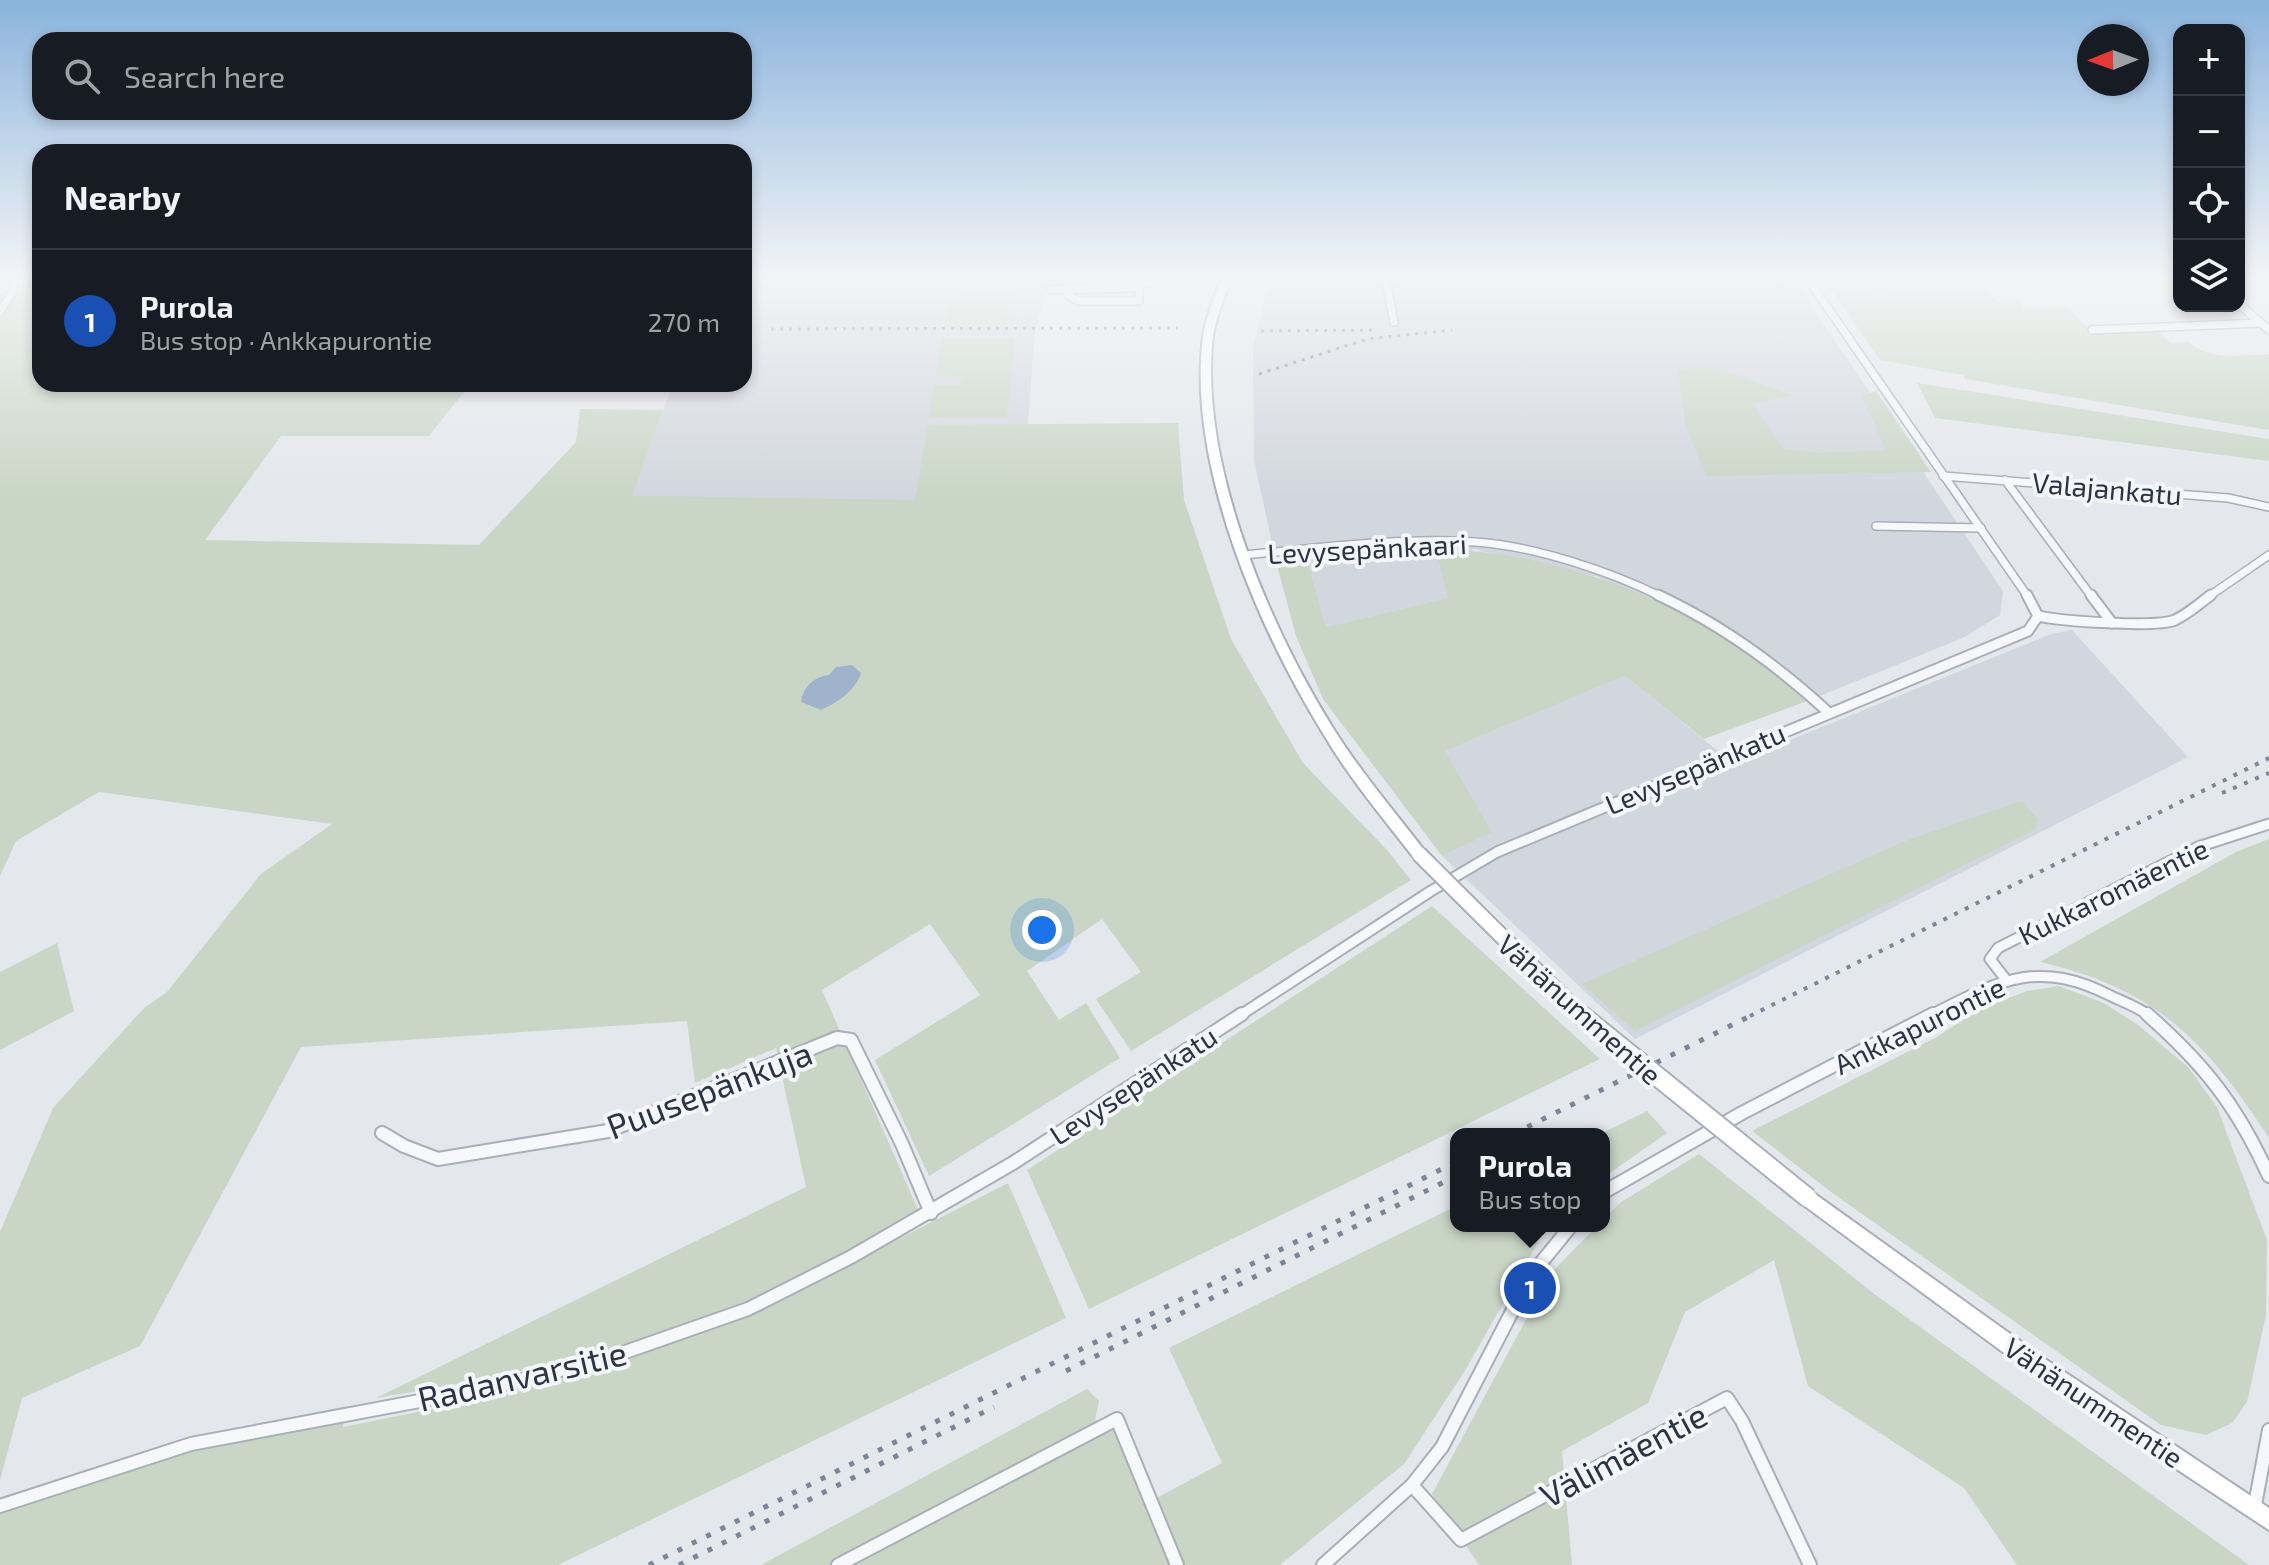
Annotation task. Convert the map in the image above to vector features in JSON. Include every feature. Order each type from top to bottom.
[{"type":"main road","name":"Vähänummentie","points":[[1207,348],[1214,445],[1244,555],[1285,653],[1328,731],[1419,854],[1564,1001],[1689,1105],[1808,1198],[2041,1368],[2262,1515]]},
{"type":"street","points":[[1855,348],[2023,587],[2038,616],[2059,621],[2112,623],[2173,621],[2269,555]]},
{"type":"street","name":"Valajankatu","points":[[1943,476],[2228,498],[2269,507]]},
{"type":"street","points":[[2005,480],[2112,623]]},
{"type":"street","points":[[1876,526],[1981,528]]},
{"type":"street","name":"Levysepänkaari","points":[[1244,555],[1409,542],[1477,542],[1559,560],[1610,574],[1704,616],[1828,712]]},
{"type":"street","name":"Levysepänkatu","points":[[1013,1163],[1431,891],[1497,852],[2028,631],[2038,616]]},
{"type":"street","name":"Kukkaromäentie","points":[[2007,981],[1990,959],[1998,948],[2198,847],[2269,824]]},
{"type":"street","name":"Ankkapurontie","points":[[1610,1189],[1742,1113],[1976,992],[2025,975],[2056,976],[2090,985],[2146,1013],[2185,1047],[2221,1088],[2253,1141],[2269,1176]]},
{"type":"street","name":"Puusepänkuja","points":[[382,1133],[404,1146],[438,1159],[608,1131],[837,1038],[851,1040],[902,1144],[931,1213]]},
{"type":"street","name":"Radanvarsitie","points":[[0,1506],[191,1444],[494,1387],[611,1357],[748,1309],[931,1213],[1013,1163]]},
{"type":"street","points":[[1323,1565],[1412,1485],[1442,1447],[1531,1275],[1566,1232]]},
{"type":"street","name":"Välimäentie","points":[[1412,1485],[1461,1540],[1727,1398],[1742,1421],[1810,1565]]},
{"type":"street","points":[[838,1565],[1117,1419],[1177,1565]]},
{"type":"street","points":[[2262,1515],[2269,1430]]},
{"type":"shaded area","points":[[752,348],[1034,348],[1022,502],[922,503],[631,496],[670,392],[752,392]]},
{"type":"shaded area","points":[[1253,348],[1840,348],[2003,591],[2000,615],[1965,637],[1810,700],[1706,625],[1598,577],[1473,549],[1449,598],[1326,627],[1307,559],[1276,561],[1254,460]]},
{"type":"shaded area","points":[[2072,630],[2188,757],[1635,1039],[1442,856],[1491,832],[1445,751],[1625,676],[1733,763],[2051,634]]},
{"type":"green space","points":[[0,348],[32,348],[32,392],[464,392],[429,436],[281,436],[205,540],[479,545],[576,442],[580,409],[663,410],[632,496],[915,500],[928,425],[1178,423],[1184,500],[1231,639],[1303,763],[1387,850],[1411,880],[1131,1051],[1096,999],[1141,972],[1102,919],[1027,971],[1059,1020],[1086,1003],[1120,1058],[929,1176],[875,1060],[980,995],[930,924],[822,990],[919,1212],[768,1291],[701,1319],[564,1361],[376,1398],[806,1187],[776,1048],[695,1083],[687,1021],[301,1047],[140,1346],[22,1398],[0,1480],[0,1232],[53,1108],[144,1008],[167,992],[261,874],[332,824],[99,792],[16,841],[0,876]]},
{"type":"green space","points":[[940,348],[1014,348],[1007,417],[929,418],[934,385],[960,385],[962,376],[936,375]]},
{"type":"green space","points":[[1872,348],[2197,348],[2216,355],[2269,354],[2269,430],[1965,379],[1963,375],[1880,360]]},
{"type":"green space","points":[[1717,368],[1792,395],[1752,404],[1784,449],[1820,453],[1886,450],[1862,396],[1876,391],[1931,472],[1706,476],[1685,424],[1678,370]]},
{"type":"green space","points":[[1917,383],[2269,439],[2269,461],[1935,418]]},
{"type":"green space","points":[[1436,549],[1505,555],[1540,562],[1643,595],[1719,633],[1810,700],[1704,739],[1625,676],[1445,751],[1492,832],[1442,856],[1323,699],[1296,636],[1276,561],[1307,559],[1326,627],[1448,598]]},
{"type":"green space","points":[[2022,801],[2038,819],[2035,829],[1635,1031],[1582,984],[1910,839]]},
{"type":"green space","points":[[2269,839],[2269,1138],[2223,1074],[2200,1047],[2174,1024],[2116,987],[2040,962],[2236,852]]},
{"type":"green space","points":[[1432,906],[1600,1059],[1459,1128],[1450,1128],[1450,1132],[1089,1309],[1027,1170]]},
{"type":"green space","points":[[57,943],[74,1011],[0,1050],[0,972]]},
{"type":"green space","points":[[2059,986],[2104,1003],[2138,1025],[2188,1067],[2217,1107],[2267,1240],[2266,1315],[2247,1402],[2232,1423],[2206,1435],[2161,1425],[1831,1192],[1752,1131],[1935,1038],[1982,1008],[2027,991]]},
{"type":"green space","points":[[1647,1111],[1667,1133],[1610,1173],[1610,1129]]},
{"type":"green space","points":[[1699,1154],[1873,1293],[2249,1565],[2017,1565],[1964,1488],[1808,1386],[1774,1260],[1685,1312],[1648,1403],[1562,1451],[1572,1565],[1479,1565],[1432,1494],[1551,1273],[1591,1232],[1610,1232],[1610,1213],[1621,1202]]},
{"type":"green space","points":[[1008,1183],[1066,1318],[558,1565],[0,1565],[0,1500],[188,1438],[347,1406],[343,1427],[486,1398],[609,1365],[748,1316]]},
{"type":"green space","points":[[1450,1209],[1450,1232],[1544,1232],[1466,1369],[1404,1464],[1280,1565],[761,1565],[1087,1389],[1099,1401],[1095,1420],[1116,1423],[1149,1502],[1222,1463],[1169,1348]]},
{"type":"water","points":[[852,665],[861,673],[855,685],[839,700],[821,710],[801,702],[804,692],[814,680],[829,675],[836,667]]},
{"type":"railway","points":[[1259,374],[1339,348]]},
{"type":"railway","points":[[1750,1016],[2269,758]]},
{"type":"railway","points":[[2222,793],[2269,773]]},
{"type":"railway","points":[[1525,1128],[1754,1014]]},
{"type":"railway","points":[[649,1565],[1450,1165]]},
{"type":"railway","points":[[1066,1371],[1450,1179]]},
{"type":"railway","points":[[679,1565],[994,1407]]},
{"type":"place","name":"Purola","points":[[1530,1288]]}]
